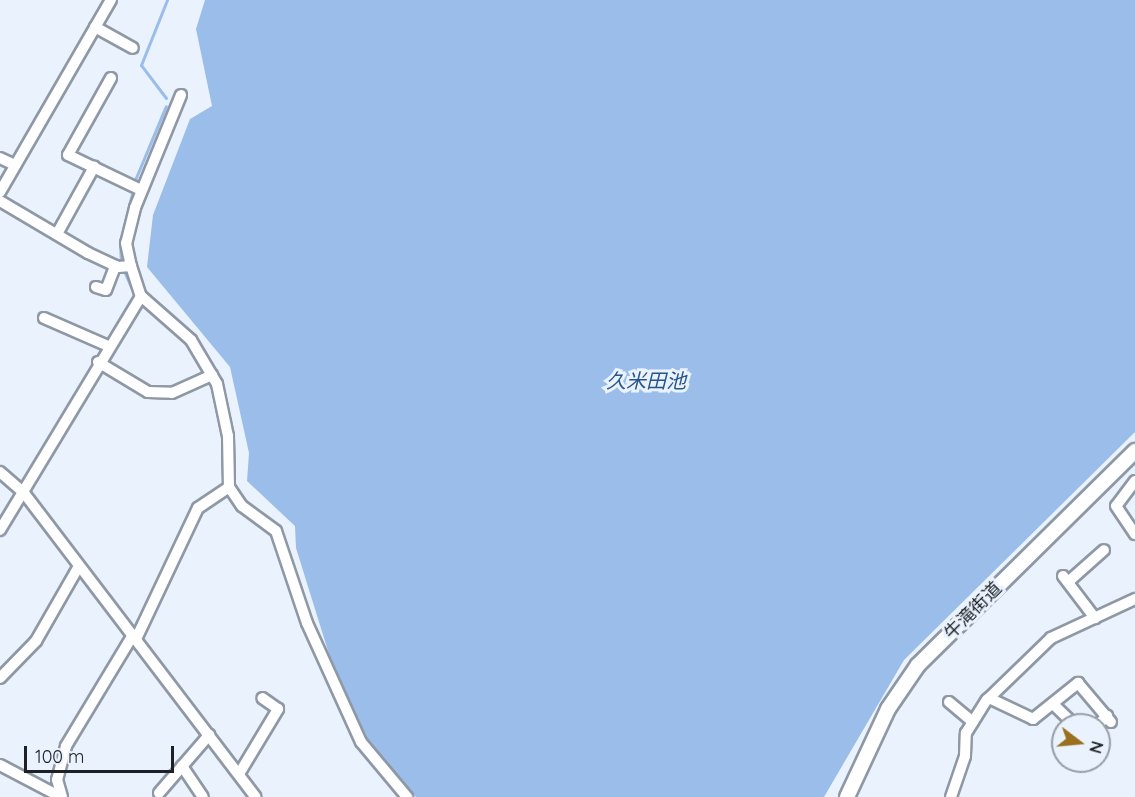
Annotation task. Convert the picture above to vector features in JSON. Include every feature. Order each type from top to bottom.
[{"type":"street","points":[[0,192],[111,0]]},
{"type":"street","points":[[95,27],[133,48]]},
{"type":"street","points":[[111,78],[68,155],[141,190]]},
{"type":"street","points":[[181,95],[141,190],[126,243],[131,266],[141,296],[192,340],[212,375],[228,436],[229,488],[242,507],[276,531],[307,623],[362,742],[407,797]]},
{"type":"street","points":[[0,158],[15,165]]},
{"type":"street","points":[[57,234],[94,167]]},
{"type":"street","points":[[0,201],[115,266],[131,266]]},
{"type":"street","points":[[96,287],[106,290],[115,266]]},
{"type":"street","points":[[0,530],[24,493],[98,362],[141,296]]},
{"type":"street","points":[[44,318],[108,346]]},
{"type":"street","points":[[98,362],[148,392],[172,393],[212,375]]},
{"type":"street","name":"牛滝街道","points":[[847,797],[888,709],[918,665],[1135,451]]},
{"type":"street","points":[[0,472],[24,493],[256,797]]},
{"type":"street","points":[[1135,481],[1116,507],[1135,534]]},
{"type":"street","points":[[62,797],[57,780],[66,746],[134,637],[198,508],[229,488]]},
{"type":"street","points":[[1095,618],[1066,579],[1104,550]]},
{"type":"street","points":[[0,678],[36,641],[79,566]]},
{"type":"street","points":[[951,797],[973,722],[989,698],[1051,639],[1135,598]]},
{"type":"street","points":[[989,698],[1033,719],[1078,683],[1104,713]]},
{"type":"street","points":[[239,774],[278,709],[262,698]]},
{"type":"street","points":[[949,702],[973,722]]},
{"type":"street","points":[[1053,704],[1062,713]]},
{"type":"street","points":[[159,793],[209,735]]},
{"type":"street","points":[[0,765],[62,797]]},
{"type":"street","points":[[182,766],[203,797]]},
{"type":"water","name":"久米田池","points":[[205,0],[1135,0],[1135,432],[904,660],[824,797],[416,797],[368,739],[338,683],[296,548],[295,526],[247,481],[249,453],[230,367],[147,267],[153,215],[190,119],[212,106],[196,29]]},
{"type":"waterway","points":[[166,98],[141,65],[167,0]]},
{"type":"waterway","points":[[135,180],[166,106]]},
{"type":"waterway","points":[[121,263],[120,242],[132,194]]},
{"type":"waterway","points":[[124,271],[135,296]]}]
